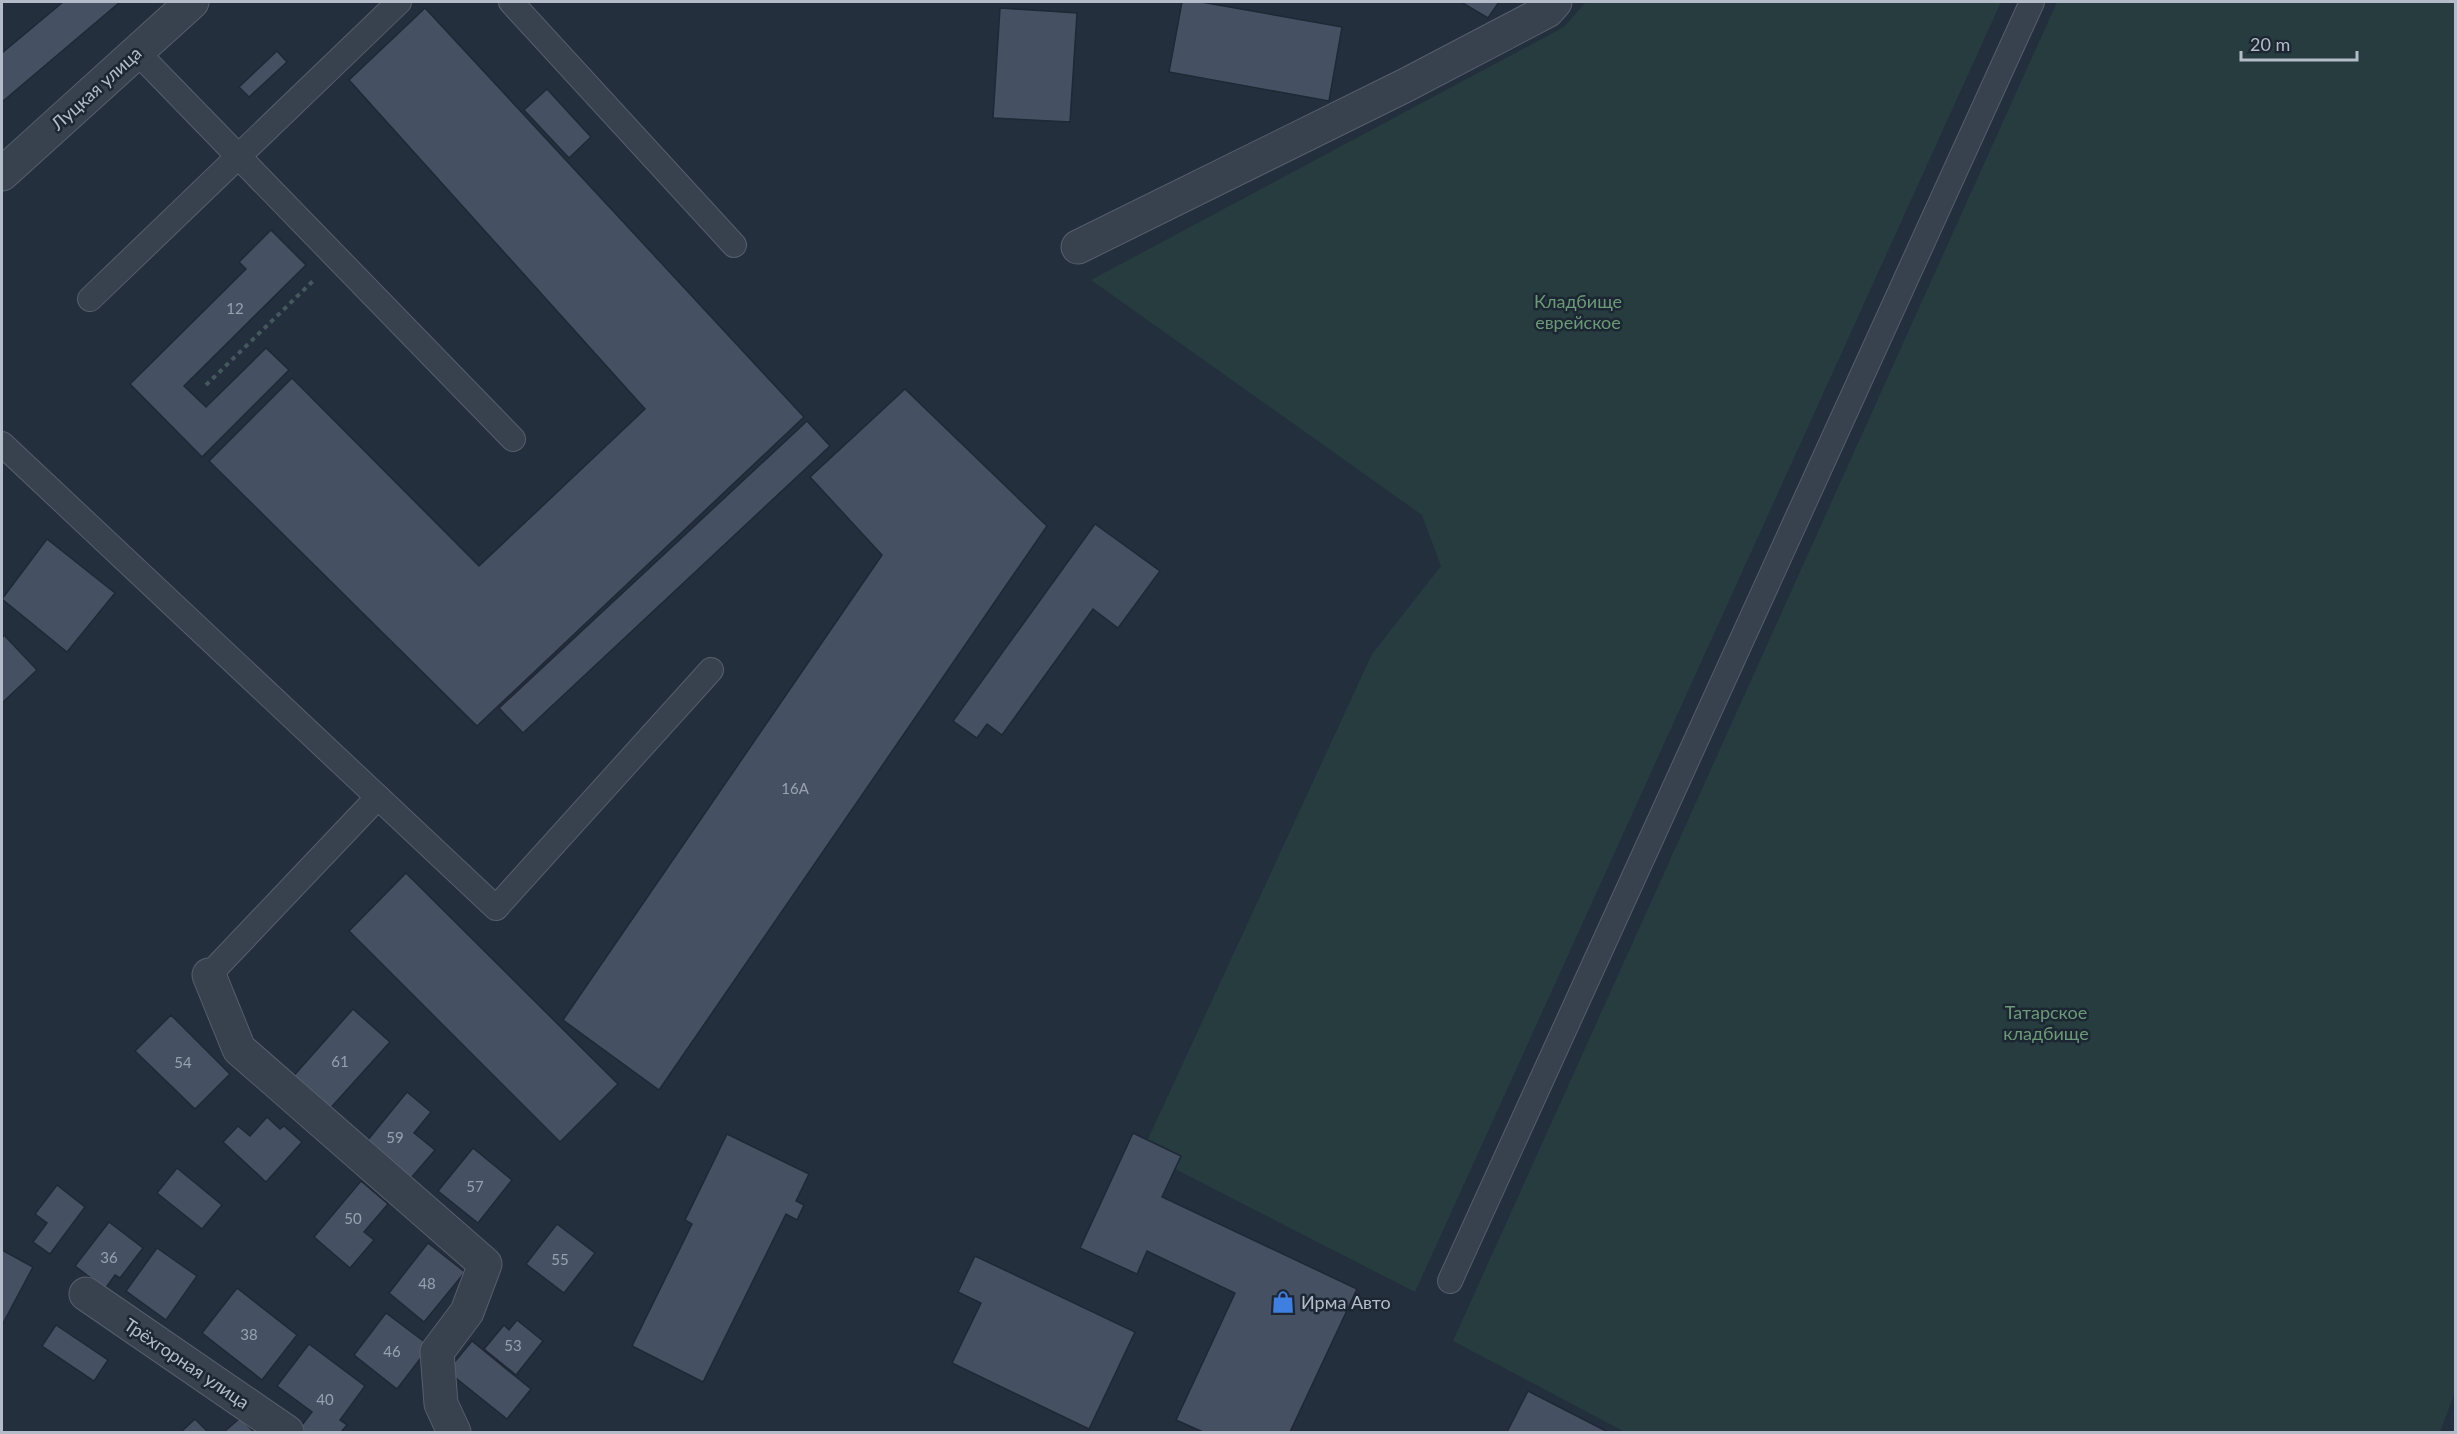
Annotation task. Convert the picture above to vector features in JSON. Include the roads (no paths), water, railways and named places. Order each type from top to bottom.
[{"type":"street","name":"Луцкая улица","points":[[2,174],[192,2]]},
{"type":"street","points":[[1078,247],[1406,85],[1547,11],[1555,2]]},
{"type":"street","points":[[209,975],[238,1049],[485,1264],[467,1312],[437,1352],[441,1404],[454,1432]]},
{"type":"street","name":"Трёхгорная улица","points":[[86,1294],[287,1432]]},
{"type":"lane","points":[[90,299],[399,2]]},
{"type":"lane","points":[[512,2],[734,245]]},
{"type":"lane","points":[[1450,1281],[2032,2]]},
{"type":"lane","points":[[136,51],[513,439]]},
{"type":"lane","points":[[2,444],[496,908],[711,670]]},
{"type":"lane","points":[[209,975],[378,797]]},
{"type":"place","name":"Ирма Авто","points":[[1283,1302]]},
{"type":"park label","name":"Кладбище еврейское","points":[[1578,311]]},
{"type":"park label","name":"Татарское кладбище","points":[[2046,1022]]}]
